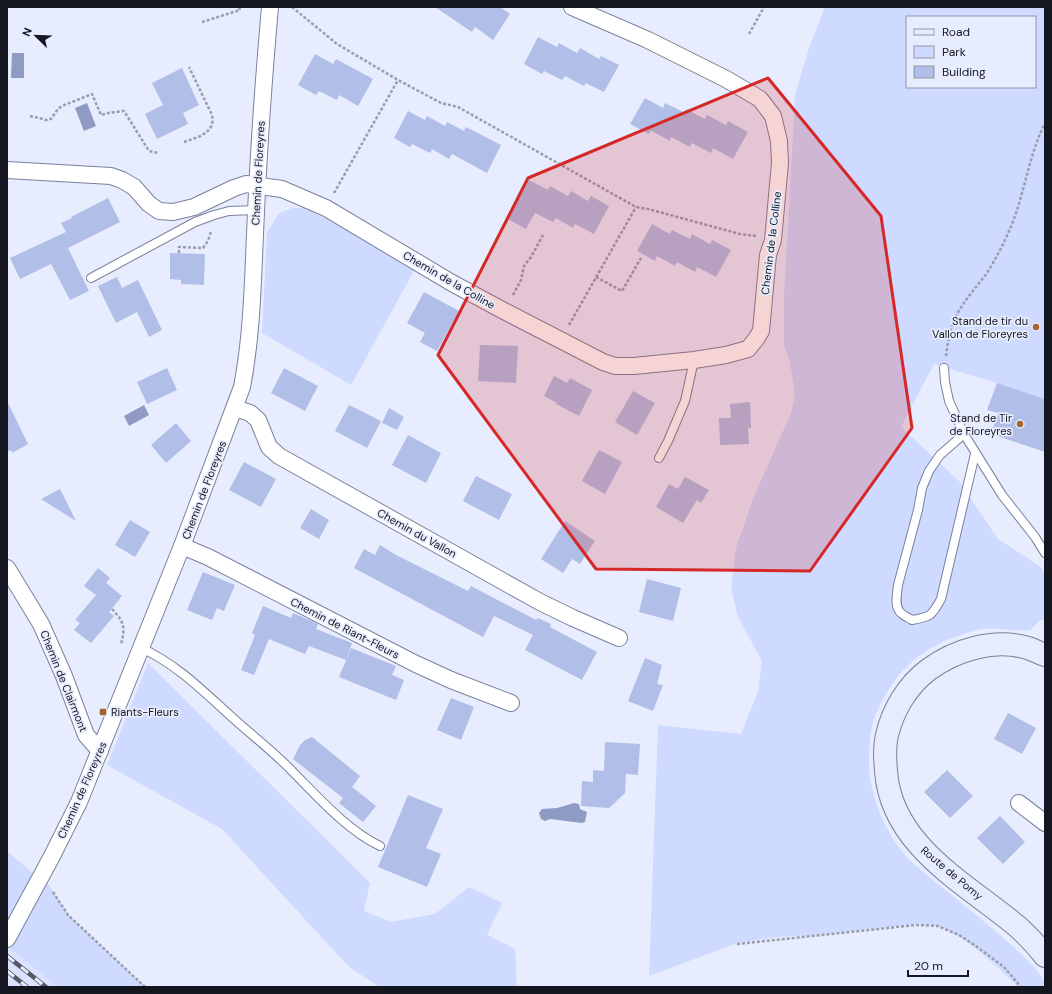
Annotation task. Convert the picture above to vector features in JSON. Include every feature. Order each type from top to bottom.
[{"type":"main road","name":"Route de Pomy","points":[[1045,655],[1027,648],[1004,645],[965,650],[941,661],[912,684],[896,709],[889,725],[884,748],[887,786],[896,813],[917,844],[944,869],[1018,928],[1045,956]]},
{"type":"street","name":"Chemin de Floreyres","points":[[7,939],[69,822],[100,751],[182,546],[242,387],[247,360],[251,317],[257,186],[270,7]]},
{"type":"street","name":"Chemin de la Colline","points":[[7,170],[110,176],[122,180],[134,187],[159,211],[173,212],[194,207],[246,184],[282,189],[326,208],[452,283],[603,362],[615,366],[634,366],[694,360],[726,355],[748,349],[761,331],[768,255],[774,240],[780,163],[779,141],[773,116],[768,107],[750,92],[648,40],[572,7]]},
{"type":"street","name":"Chemin du Vallon","points":[[235,408],[250,413],[258,420],[269,447],[279,456],[540,602],[619,638]]},
{"type":"street","name":"Chemin de Riant-Fleurs","points":[[182,546],[208,557],[416,664],[451,680],[511,703]]},
{"type":"street","name":"Chemin de Clairmont","points":[[7,568],[41,624],[64,676],[86,736],[100,751]]},
{"type":"street","points":[[1019,804],[1045,823]]},
{"type":"lane","points":[[91,278],[195,222],[224,212],[256,210]]},
{"type":"lane","points":[[659,458],[685,401],[694,360]]},
{"type":"lane","points":[[944,368],[949,401],[964,434],[975,454],[1002,495],[1035,537],[1045,553]]},
{"type":"lane","points":[[964,434],[940,455],[929,471],[922,488],[918,510],[898,585],[897,598],[901,613],[912,620],[925,618],[934,612],[941,599],[975,454]]},
{"type":"lane","points":[[141,648],[162,659],[185,674],[288,767],[352,828],[363,837],[380,846]]},
{"type":"path","points":[[202,22],[240,10],[239,7]]},
{"type":"path","points":[[292,7],[337,44],[398,80],[441,103],[458,107],[636,207],[740,234],[774,240]]},
{"type":"path","points":[[749,34],[764,7]]},
{"type":"path","points":[[184,142],[208,132],[212,127],[214,120],[189,67]]},
{"type":"path","points":[[326,208],[398,80]]},
{"type":"path","points":[[30,116],[47,120],[52,119],[58,109],[62,106],[92,94],[101,115],[124,111],[149,151],[158,153]]},
{"type":"path","points":[[944,368],[951,328],[959,310],[986,274],[999,253],[1012,224],[1025,185],[1033,150],[1045,123]]},
{"type":"path","points":[[560,339],[636,207]]},
{"type":"path","points":[[179,253],[179,247],[203,248],[208,241],[213,225],[224,212]]},
{"type":"path","points":[[504,311],[521,280],[524,272],[524,266],[531,257],[542,235]]},
{"type":"path","points":[[596,277],[622,291],[641,258]]},
{"type":"path","points":[[112,609],[118,616],[124,629],[121,645]]},
{"type":"path","points":[[53,891],[68,916],[145,987]]},
{"type":"path","points":[[737,944],[916,925],[938,926],[959,935],[973,944],[1004,967],[1021,987]]},
{"type":"highlighted area","points":[[768,78],[881,216],[912,428],[810,571],[596,569],[438,355],[528,178]]},
{"type":"shaded area","points":[[12,53],[24,53],[24,78],[11,78]]},
{"type":"shaded area","points":[[87,103],[96,126],[84,131],[75,108]]},
{"type":"shaded area","points":[[144,405],[149,415],[129,426],[124,416]]},
{"type":"shaded area","points":[[574,803],[579,804],[580,809],[587,812],[585,822],[582,823],[550,819],[545,821],[541,819],[539,813],[542,809],[557,808]]},
{"type":"shaded area","points":[[7,946],[58,987],[7,986]]},
{"type":"green space","points":[[825,7],[1045,7],[1045,399],[934,364],[901,427],[959,481],[998,539],[1041,567],[1045,574],[1045,620],[1040,620],[1030,630],[981,629],[961,635],[930,649],[908,666],[890,687],[876,714],[869,746],[869,765],[872,789],[880,813],[898,847],[918,868],[984,921],[1026,959],[1040,975],[1045,987],[1018,987],[983,954],[963,939],[943,928],[915,924],[817,935],[776,937],[737,943],[649,976],[658,725],[741,734],[758,692],[762,661],[738,617],[731,588],[736,548],[752,501],[791,413],[795,395],[790,362],[784,345],[784,297],[795,95],[809,48]]},
{"type":"green space","points":[[292,208],[306,208],[415,269],[351,385],[262,333],[267,233],[278,214]]},
{"type":"green space","points":[[148,663],[370,883],[364,911],[391,922],[435,914],[469,887],[502,903],[487,935],[515,949],[517,987],[380,987],[349,967],[222,829],[107,765]]},
{"type":"green space","points":[[7,851],[49,885],[68,915],[145,987],[58,987],[7,946]]},
{"type":"building","points":[[435,7],[500,7],[510,14],[493,40],[475,27],[472,32]]},
{"type":"building","points":[[538,37],[557,47],[559,43],[577,53],[580,48],[599,59],[601,56],[619,65],[604,92],[586,83],[584,86],[565,76],[562,80],[544,71],[542,74],[524,64]]},
{"type":"building","points":[[315,54],[333,64],[336,59],[373,79],[358,106],[339,95],[337,100],[319,91],[316,95],[298,85]]},
{"type":"building","points":[[182,68],[199,105],[183,113],[188,124],[157,139],[145,114],[163,105],[152,83]]},
{"type":"building","points":[[645,98],[663,108],[665,103],[685,113],[686,109],[705,119],[707,115],[726,125],[728,121],[748,132],[733,159],[713,148],[711,153],[692,143],[690,147],[671,137],[670,141],[650,130],[649,134],[630,124]]},
{"type":"building","points":[[408,111],[425,120],[427,116],[445,126],[447,122],[464,131],[466,127],[501,145],[487,173],[452,154],[449,159],[432,149],[430,153],[412,144],[410,147],[394,138]]},
{"type":"building","points":[[529,180],[548,190],[550,186],[568,196],[571,191],[588,201],[591,196],[609,206],[594,234],[575,224],[573,228],[556,218],[553,222],[535,213],[526,229],[508,219]]},
{"type":"building","points":[[108,198],[120,222],[68,248],[89,291],[70,300],[51,264],[20,279],[10,258],[66,232],[61,223]]},
{"type":"building","points":[[652,224],[670,234],[672,230],[690,239],[692,234],[710,244],[712,240],[731,250],[716,277],[697,267],[695,272],[677,262],[675,266],[657,256],[655,261],[637,251]]},
{"type":"building","points":[[170,253],[205,254],[204,285],[181,284],[181,280],[170,279]]},
{"type":"building","points":[[117,277],[122,288],[138,280],[162,330],[149,337],[137,312],[116,323],[98,286]]},
{"type":"building","points":[[424,292],[459,311],[437,351],[420,342],[425,333],[407,323]]},
{"type":"building","points":[[480,345],[518,346],[516,383],[478,381]]},
{"type":"building","points":[[167,368],[177,390],[147,404],[137,382]]},
{"type":"building","points":[[284,368],[318,386],[305,411],[271,393]]},
{"type":"building","points":[[554,376],[567,383],[570,378],[592,390],[579,416],[544,396]]},
{"type":"building","name":"Stand de Tir de Floreyres","points":[[997,383],[1045,399],[1045,452],[991,434],[998,413],[987,410]]},
{"type":"building","points":[[633,391],[655,403],[637,435],[615,422]]},
{"type":"building","points":[[7,401],[28,444],[12,453],[11,450],[7,452]]},
{"type":"building","points":[[750,402],[751,428],[748,428],[749,444],[720,445],[719,418],[731,418],[730,404]]},
{"type":"building","points":[[349,405],[381,421],[367,448],[335,431]]},
{"type":"building","points":[[389,408],[404,417],[397,430],[382,423]]},
{"type":"building","points":[[176,423],[191,441],[166,463],[151,445]]},
{"type":"building","points":[[408,435],[441,453],[426,483],[392,465]]},
{"type":"building","points":[[599,450],[622,462],[605,494],[582,481]]},
{"type":"building","points":[[244,462],[276,479],[261,507],[229,490]]},
{"type":"building","points":[[476,476],[512,494],[499,520],[463,501]]},
{"type":"building","points":[[685,477],[709,490],[701,503],[697,500],[683,523],[656,507],[669,484],[678,489]]},
{"type":"building","points":[[60,489],[76,521],[41,499]]},
{"type":"building","points":[[311,509],[329,520],[319,539],[300,528]]},
{"type":"building","points":[[130,520],[150,532],[135,557],[115,545]]},
{"type":"building","points":[[565,521],[595,541],[580,564],[572,559],[563,573],[541,559]]},
{"type":"building","points":[[380,545],[396,555],[468,591],[471,586],[536,620],[538,618],[551,624],[550,627],[597,652],[582,680],[525,650],[533,635],[494,616],[483,637],[354,568],[364,549],[375,555]]},
{"type":"building","points":[[98,568],[110,578],[106,583],[122,596],[109,612],[114,616],[91,643],[74,630],[80,623],[75,620],[96,595],[84,586]]},
{"type":"building","points":[[203,572],[235,585],[224,611],[217,608],[212,620],[187,610]]},
{"type":"building","points":[[647,579],[681,588],[673,621],[639,612]]},
{"type":"building","points":[[263,606],[291,618],[293,613],[318,624],[316,629],[352,643],[346,660],[309,646],[305,654],[269,639],[254,675],[241,670],[255,635],[252,633]]},
{"type":"building","points":[[351,648],[396,666],[392,675],[404,680],[396,700],[339,677]]},
{"type":"building","points":[[645,658],[662,665],[657,684],[663,685],[653,711],[628,701]]},
{"type":"building","points":[[451,698],[474,707],[461,740],[437,730]]},
{"type":"building","points":[[1008,713],[1036,728],[1022,754],[994,739]]},
{"type":"building","points":[[312,737],[360,776],[352,787],[376,806],[363,822],[339,803],[343,798],[293,759],[300,745],[305,740]]},
{"type":"building","points":[[605,742],[640,744],[638,775],[626,774],[625,793],[609,808],[581,806],[582,781],[593,782],[593,770],[604,771]]},
{"type":"building","points":[[947,770],[973,796],[950,818],[924,792]]},
{"type":"building","points":[[408,795],[443,809],[426,848],[441,854],[427,887],[378,867]]},
{"type":"building","points":[[1000,816],[1025,842],[1003,864],[977,838]]},
{"type":"railway","points":[[7,956],[46,987]]},
{"type":"railway","points":[[7,971],[27,987]]},
{"type":"place","name":"Stand de tir du Vallon de Floreyres","points":[[1036,327]]},
{"type":"place","name":"Stand de Tir de Floreyres","points":[[1020,424]]},
{"type":"place","name":"Riants-Fleurs","points":[[103,712]]}]
